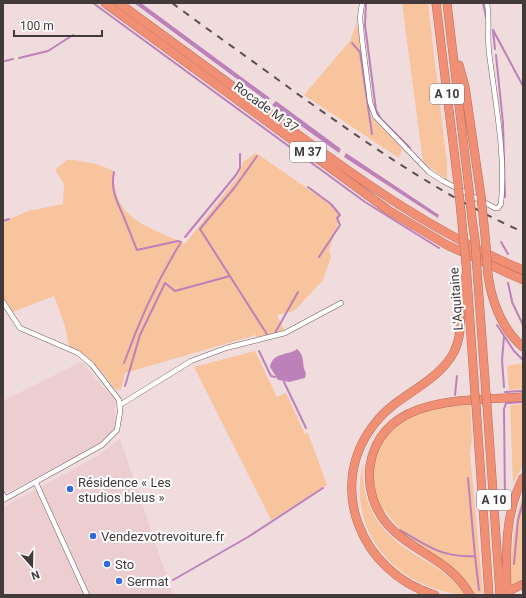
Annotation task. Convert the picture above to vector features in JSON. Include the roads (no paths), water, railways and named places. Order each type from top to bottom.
[{"type":"highway","name":"Rocade M 37","points":[[105,3],[384,206],[447,245],[523,280]]},
{"type":"highway","name":"Rocade M 37","points":[[119,3],[346,170],[393,202],[451,236],[523,270]]},
{"type":"highway","name":"L'Aquitaine","points":[[436,3],[466,263],[489,595]]},
{"type":"highway","name":"L'Aquitaine","points":[[447,3],[475,240],[500,595]]},
{"type":"highway","points":[[452,43],[465,87],[481,196],[491,293],[501,319],[512,335],[523,347]]},
{"type":"highway","points":[[435,595],[414,587],[393,574],[370,549],[356,518],[352,497],[353,479],[358,453],[376,422],[395,402],[437,373],[454,351],[460,331],[461,294],[466,275]]},
{"type":"highway","points":[[470,595],[462,582],[448,568],[402,537],[383,518],[374,503],[370,487],[371,457],[381,436],[387,429],[410,412],[436,404],[523,397]]},
{"type":"highway","points":[[509,593],[507,529],[511,507],[523,478]]},
{"type":"highway","points":[[509,593],[523,584]]},
{"type":"street","points":[[362,3],[360,18],[362,39],[370,102],[375,116],[429,172],[443,182],[495,208],[499,206],[501,198],[501,154],[497,104],[488,46],[487,3]]},
{"type":"street","points":[[3,302],[20,328],[78,353],[92,365],[119,400],[120,405],[118,426],[114,435],[93,452],[4,500]]},
{"type":"street","points":[[120,405],[182,366],[200,357],[226,348],[285,333],[341,303]]},
{"type":"street","points":[[36,482],[87,595]]},
{"type":"lane","points":[[3,493],[4,500]]},
{"type":"waterway","points":[[93,3],[365,202],[439,248]]},
{"type":"waterway","points":[[366,3],[365,25],[376,110],[381,119],[410,148]]},
{"type":"waterway","points":[[483,3],[486,17]]},
{"type":"waterway","points":[[493,30],[523,86]]},
{"type":"waterway","points":[[493,31],[495,49]]},
{"type":"waterway","points":[[19,58],[48,51],[73,35]]},
{"type":"waterway","points":[[352,43],[360,52],[372,134]]},
{"type":"waterway","points":[[496,55],[503,123],[505,197]]},
{"type":"waterway","points":[[5,61],[13,59]]},
{"type":"waterway","points":[[185,237],[236,175],[240,168],[240,154]]},
{"type":"waterway","points":[[257,156],[235,187],[200,229],[268,336]]},
{"type":"waterway","points":[[114,172],[113,185],[115,197],[137,250],[178,241],[181,242],[149,301],[124,363]]},
{"type":"waterway","points":[[308,187],[331,204],[340,215],[337,218],[340,225],[319,257]]},
{"type":"waterway","points":[[3,221],[9,219]]},
{"type":"waterway","points":[[501,242],[508,254]]},
{"type":"waterway","points":[[125,386],[140,335],[165,283],[175,291],[230,276]]},
{"type":"waterway","points":[[508,283],[512,301]]},
{"type":"waterway","points":[[275,333],[298,292]]},
{"type":"waterway","points":[[512,302],[523,325]]},
{"type":"waterway","points":[[497,325],[514,351],[523,360]]},
{"type":"waterway","points":[[504,337],[502,360],[504,387]]},
{"type":"waterway","points":[[259,351],[271,376],[275,377]]},
{"type":"waterway","points":[[455,395],[457,376]]},
{"type":"waterway","points":[[284,382],[306,428]]},
{"type":"waterway","points":[[505,392],[523,391]]},
{"type":"waterway","points":[[505,503],[504,409],[506,403],[523,402]]},
{"type":"waterway","points":[[400,530],[427,546],[444,553],[475,556],[468,478]]},
{"type":"waterway","points":[[173,580],[248,537],[323,488]]},
{"type":"waterway","points":[[514,564],[518,520],[523,502]]},
{"type":"waterway","points":[[475,556],[479,590]]},
{"type":"railway","points":[[172,3],[299,95],[380,151],[464,203],[523,232]]},
{"type":"place","name":"Résidence « Les studios bleus »","points":[[70,489]]},
{"type":"place","name":"Vendezvotrevoiture.fr","points":[[93,536]]},
{"type":"place","name":"Sto","points":[[107,564]]},
{"type":"place","name":"Sermat","points":[[119,581]]}]
